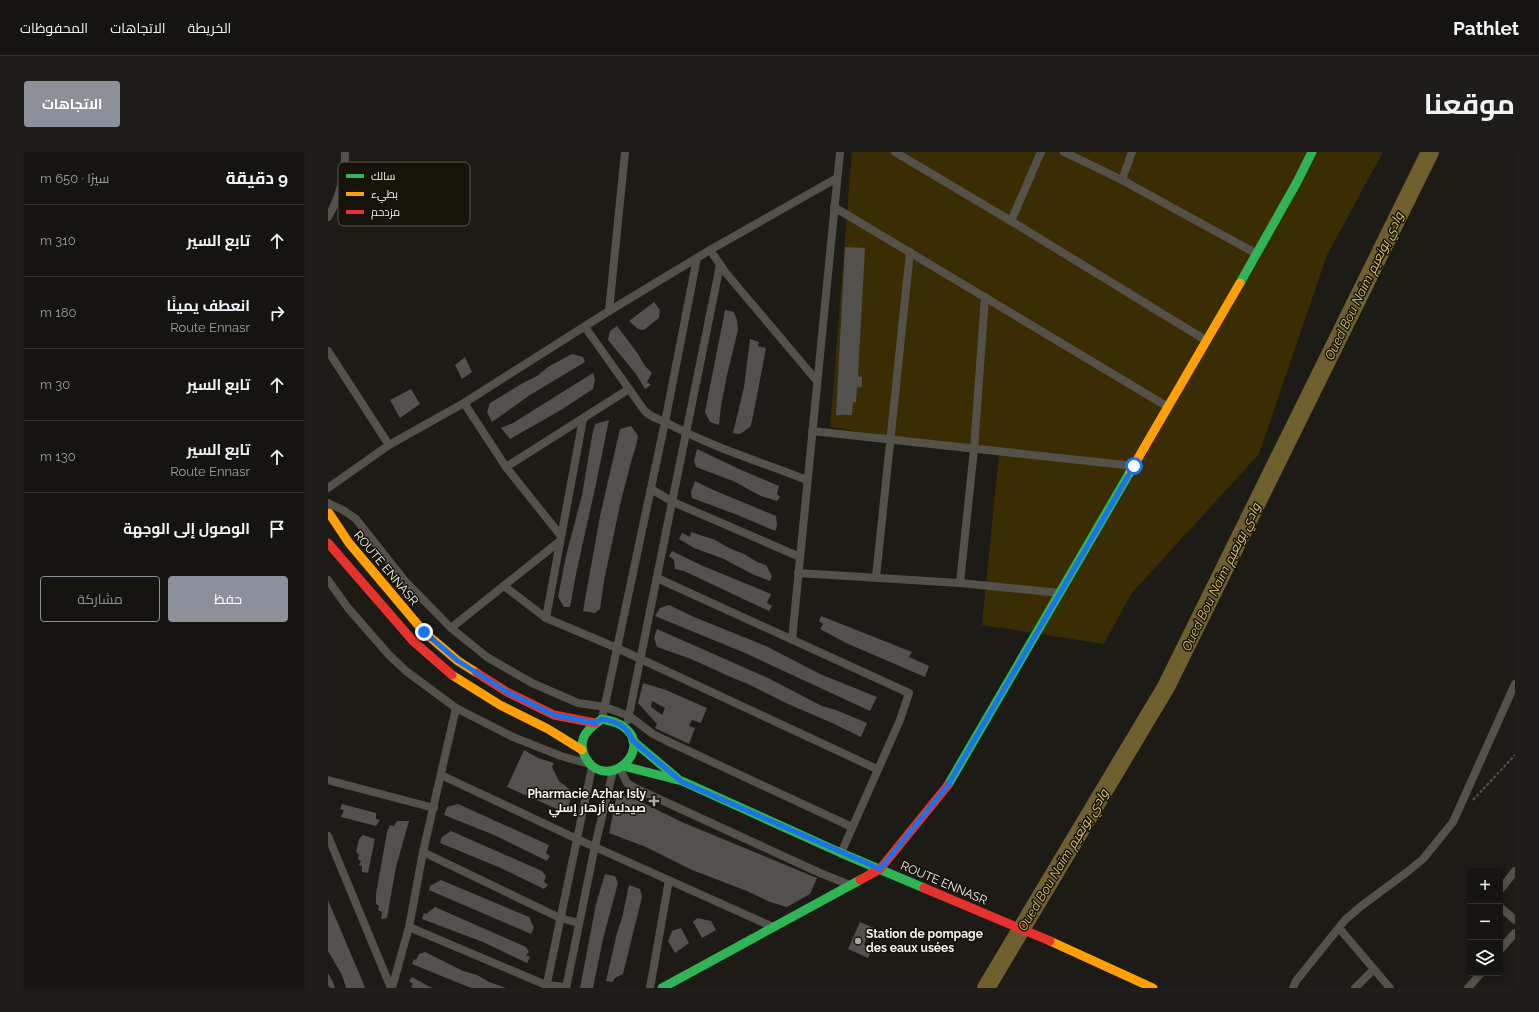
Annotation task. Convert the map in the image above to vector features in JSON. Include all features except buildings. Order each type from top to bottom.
[{"type":"main road","points":[[662,988],[880,869],[948,785],[1207,341],[1297,182],[1312,152]]},
{"type":"main road","points":[[328,507],[328,515]]},
{"type":"main road","name":"ROUTE ENNASR","points":[[328,515],[349,543],[424,632],[458,661],[507,692],[554,715],[599,721]]},
{"type":"main road","points":[[328,543],[413,641],[449,673],[500,705],[548,729],[582,750]]},
{"type":"main road","points":[[599,721],[615,722],[626,728],[633,741],[632,755],[619,769],[606,772],[591,765],[584,757],[582,750],[583,737],[586,732],[599,721]]},
{"type":"main road","name":"ROUTE ENNASR","points":[[633,741],[682,782]]},
{"type":"main road","name":"ROUTE ENNASR","points":[[619,769],[682,782],[841,853],[1058,944],[1153,988]]},
{"type":"street","points":[[344,162],[345,152]]},
{"type":"street","points":[[609,311],[625,152]]},
{"type":"street","points":[[792,640],[840,152]]},
{"type":"street","points":[[895,152],[1207,341]]},
{"type":"street","points":[[1011,221],[1041,152]]},
{"type":"street","points":[[1064,152],[1122,180],[1257,254]]},
{"type":"street","points":[[1122,180],[1132,152]]},
{"type":"street","points":[[328,488],[389,445],[464,403],[609,311],[710,250],[837,178]]},
{"type":"street","points":[[328,217],[338,195]]},
{"type":"street","points":[[834,207],[1168,408]]},
{"type":"street","points":[[710,250],[817,381]]},
{"type":"street","points":[[876,577],[910,252]]},
{"type":"street","points":[[599,721],[605,707],[665,422],[697,258]]},
{"type":"street","points":[[626,728],[687,433],[720,264]]},
{"type":"street","points":[[960,583],[974,449],[985,297]]},
{"type":"street","points":[[585,327],[648,415],[687,433],[807,480]]},
{"type":"street","points":[[328,352],[389,445]]},
{"type":"street","points":[[506,468],[629,389]]},
{"type":"street","points":[[464,403],[506,468],[560,538]]},
{"type":"street","points":[[546,618],[583,419]]},
{"type":"street","points":[[812,431],[1134,466]]},
{"type":"street","points":[[651,489],[673,502],[800,557]]},
{"type":"street","points":[[328,503],[343,510],[356,519],[405,581],[451,628],[486,657],[532,683],[578,702],[605,707],[629,716],[653,734],[664,740],[852,827]]},
{"type":"street","points":[[451,628],[504,586],[560,538]]},
{"type":"street","points":[[798,573],[960,583],[1060,593]]},
{"type":"street","points":[[657,578],[909,694],[900,720],[841,853]]},
{"type":"street","points":[[328,580],[348,608],[389,655],[406,671],[456,708],[513,737],[561,756],[591,765],[546,987]]},
{"type":"street","points":[[504,586],[546,618],[617,648],[877,769]]},
{"type":"street","points":[[1293,988],[1296,981],[1339,928],[1360,907],[1423,859],[1453,822],[1515,684]]},
{"type":"street","points":[[392,988],[408,927],[423,852],[456,708]]},
{"type":"street","points":[[408,927],[546,987],[566,988],[595,846],[619,769]]},
{"type":"street","points":[[619,769],[627,783],[635,788],[850,885]]},
{"type":"street","points":[[441,775],[577,839],[773,927]]},
{"type":"street","points":[[328,780],[434,808]]},
{"type":"street","points":[[328,836],[392,988]]},
{"type":"street","points":[[423,852],[560,918],[579,923]]},
{"type":"street","points":[[1503,886],[1515,871]]},
{"type":"street","points":[[650,988],[669,880]]},
{"type":"street","points":[[1503,910],[1515,920]]},
{"type":"street","points":[[1339,928],[1390,988]]},
{"type":"street","points":[[1503,946],[1515,932]]},
{"type":"street","points":[[1355,988],[1374,969]]},
{"type":"street","points":[[1468,988],[1478,976]]},
{"type":"path","points":[[1468,805],[1515,755]]},
{"type":"shaded area","points":[[852,152],[1383,152],[1327,255],[1259,454],[1131,594],[1104,644],[982,625],[999,454],[830,427]]},
{"type":"waterway","name":"Oued Bou Naïm وادي بونعيم","points":[[986,988],[1166,687],[1430,152]]},
{"type":"traffic: fast","points":[[1240,283],[1297,182],[1312,152]]},
{"type":"traffic: fast","points":[[948,785],[1130,472]]},
{"type":"traffic: fast","points":[[602,719],[623,726],[632,736],[634,745],[632,753],[627,761],[620,767],[611,771],[602,771],[592,766],[586,759],[583,751],[582,745],[584,736],[590,728],[602,719]]},
{"type":"traffic: fast","points":[[633,741],[677,778]]},
{"type":"traffic: fast","points":[[623,766],[682,781],[841,853],[924,888]]},
{"type":"traffic: fast","points":[[662,988],[860,880]]},
{"type":"traffic: slow","points":[[1130,472],[1240,283]]},
{"type":"traffic: slow","points":[[329,513],[349,543],[424,632],[458,661],[477,673]]},
{"type":"traffic: slow","points":[[452,675],[500,705],[548,729],[582,750]]},
{"type":"traffic: slow","points":[[1050,941],[1153,988]]},
{"type":"traffic: jam","points":[[328,543],[413,641],[452,675]]},
{"type":"traffic: jam","points":[[477,673],[507,692],[554,715],[595,723]]},
{"type":"traffic: jam","points":[[860,880],[880,869],[948,785]]},
{"type":"traffic: jam","points":[[924,888],[1050,941]]},
{"type":"place","name":"Pharmacie Azhar Isly صيدلية أزهار إسلي","points":[[654,801]]},
{"type":"place","name":"Station de pompage des eaux usées","points":[[858,941]]},
{"type":"route","points":[[424,632],[458,661],[507,692],[554,715],[595,723],[602,719],[621,724],[626,728],[633,741],[682,782],[880,869],[948,785],[1134,466]]}]
